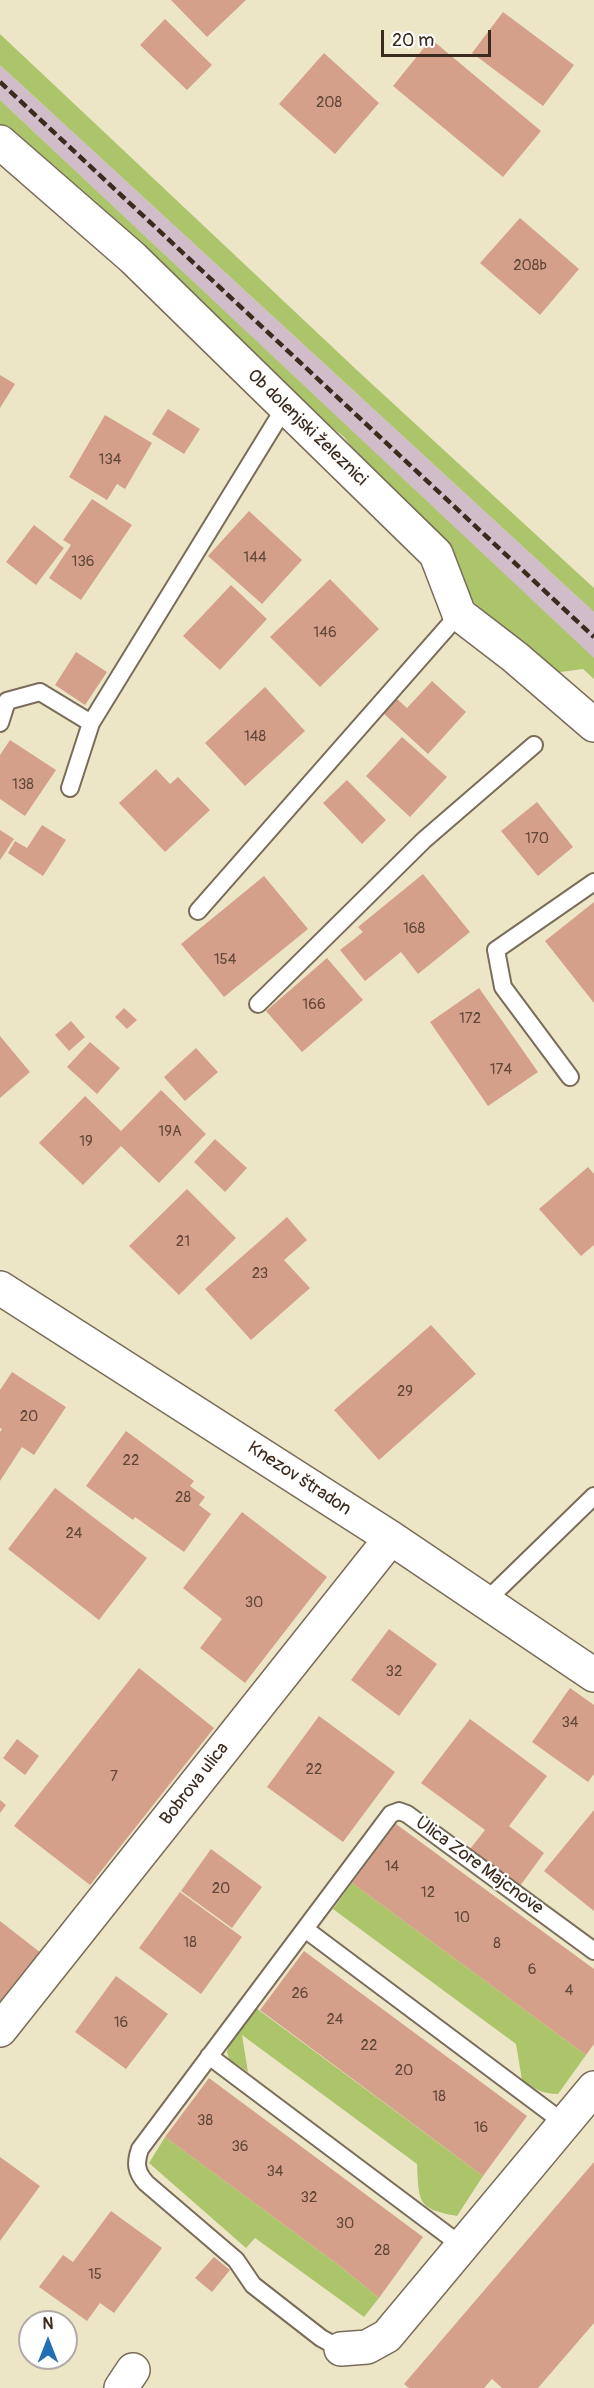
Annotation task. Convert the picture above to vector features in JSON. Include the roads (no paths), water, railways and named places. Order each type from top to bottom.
[{"type":"street","name":"Ob dolenjski železnici","points":[[0,142],[133,258],[436,554],[459,614]]},
{"type":"street","points":[[459,614],[515,657],[594,724]]},
{"type":"street","name":"Knezov štradon","points":[[0,1288],[391,1538],[594,1675]]},
{"type":"street","name":"Bobrova ulica","points":[[0,2030],[391,1538]]},
{"type":"street","name":"Ulica Zore Majcnove","points":[[341,2349],[367,2347],[387,2336],[594,2088]]},
{"type":"lane","points":[[70,788],[91,723],[285,407]]},
{"type":"lane","points":[[198,911],[459,614]]},
{"type":"lane","points":[[0,723],[7,701],[40,692],[91,723]]},
{"type":"lane","points":[[258,1005],[424,840],[534,745]]},
{"type":"lane","points":[[570,1077],[503,987],[496,950],[594,882]]},
{"type":"lane","points":[[485,1602],[594,1496]]},
{"type":"lane","name":"Ulica Zore Majcnove","points":[[341,2349],[321,2338],[253,2285],[237,2260],[146,2183],[139,2175],[137,2161],[140,2149],[391,1814],[399,1811],[414,1818],[594,1951]]},
{"type":"lane","points":[[305,1929],[564,2123]]},
{"type":"lane","points":[[209,2056],[462,2246]]},
{"type":"railway","points":[[0,82],[594,637]]}]
